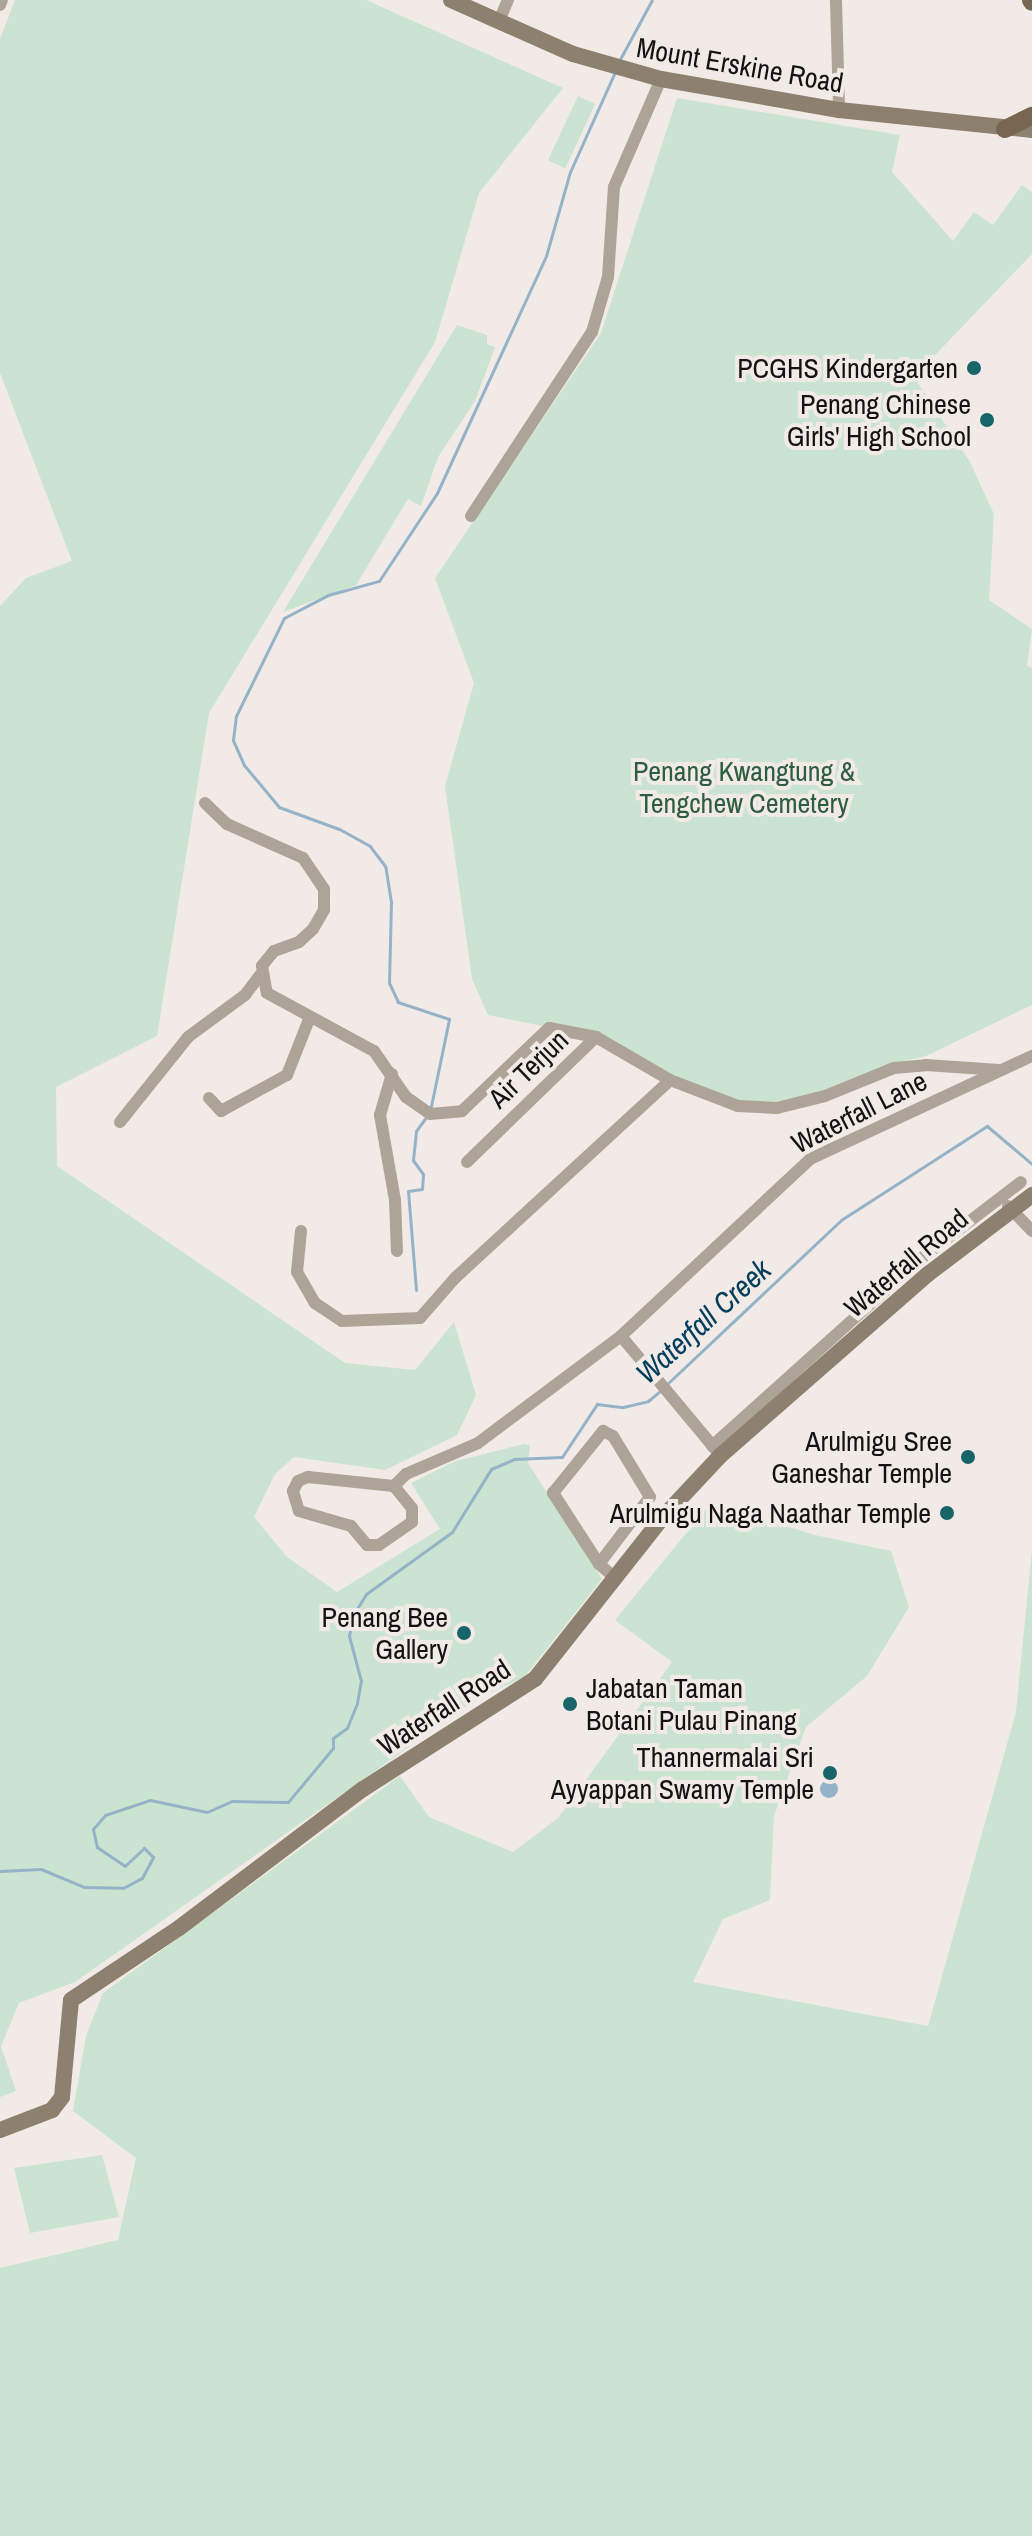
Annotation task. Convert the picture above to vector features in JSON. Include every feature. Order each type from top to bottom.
[{"type":"main road","points":[[1005,129],[1032,116]]},
{"type":"street","name":"Mount Erskine Road","points":[[451,0],[608,66],[661,79],[839,110],[1032,130]]},
{"type":"street","points":[[499,21],[508,0]]},
{"type":"street","points":[[836,0],[839,110]]},
{"type":"street","points":[[471,516],[592,332],[608,277],[614,187],[661,79]]},
{"type":"street","points":[[120,1122],[188,1037],[245,995],[274,951],[299,942],[313,929],[324,910],[324,889],[303,858],[227,824],[205,803]]},
{"type":"street","points":[[260,975],[267,993]]},
{"type":"street","points":[[245,995],[267,993],[374,1051],[426,1112],[462,1111],[549,1028],[596,1037]]},
{"type":"street","points":[[209,1098],[221,1111],[287,1075],[310,1017]]},
{"type":"street","name":"Air Terjun","points":[[467,1162],[596,1037],[670,1080],[738,1106],[777,1108],[825,1096],[894,1068],[926,1065],[999,1070]]},
{"type":"street","name":"Waterfall Lane","points":[[394,1486],[406,1474],[478,1443],[621,1336],[810,1159],[1032,1056]]},
{"type":"street","points":[[392,1074],[380,1115],[395,1200],[397,1251]]},
{"type":"street","points":[[301,1231],[297,1272],[315,1303],[342,1321],[420,1318],[455,1278],[670,1080]]},
{"type":"street","name":"Waterfall Road","points":[[0,2130],[52,2110],[62,2097],[71,2000],[179,1928],[363,1789],[526,1686],[564,1648],[716,1451],[928,1274],[1006,1203],[1027,1189]]},
{"type":"street","points":[[1006,1203],[1032,1231]]},
{"type":"street","points":[[621,1336],[716,1451]]},
{"type":"street","points":[[599,1564],[650,1499],[613,1436],[603,1431],[553,1496],[599,1564],[616,1579]]},
{"type":"street","points":[[308,1477],[394,1486],[414,1517],[375,1546],[367,1545],[351,1526],[303,1514],[293,1498],[295,1485],[308,1477]]},
{"type":"green space","points":[[15,0],[366,0],[563,88],[479,193],[435,342],[209,713],[157,1036],[56,1087],[57,1166],[345,1363],[415,1370],[454,1322],[476,1395],[457,1435],[385,1470],[294,1457],[275,1474],[254,1517],[287,1557],[337,1592],[440,1529],[411,1483],[456,1461],[524,1444],[530,1445],[528,1463],[602,1579],[525,1676],[473,1702],[75,1982],[19,2003],[1,2046],[16,2091],[0,2097],[0,606],[26,578],[72,561],[0,373],[0,39]]},
{"type":"green space","points":[[578,96],[595,104],[565,168],[548,160]]},
{"type":"green space","name":"Penang Kwangtung & Tengchew Cemetery","points":[[677,98],[900,135],[892,172],[953,241],[974,212],[993,225],[1022,185],[1032,192],[1032,254],[914,377],[970,462],[994,514],[989,600],[1032,629],[1027,666],[1032,668],[1032,1005],[926,1056],[883,1066],[794,1102],[745,1110],[677,1086],[602,1038],[488,1015],[472,979],[445,786],[474,683],[435,578],[601,333]]},
{"type":"green space","points":[[457,325],[487,335],[487,344],[495,347],[475,401],[438,457],[421,506],[408,499],[356,585],[283,612]]},
{"type":"green space","points":[[711,1503],[815,1535],[891,1551],[909,1607],[867,1676],[806,1727],[774,1816],[770,1900],[723,1919],[693,1982],[928,2026],[1016,1712],[1032,1549],[1032,2536],[0,2536],[0,2268],[118,2240],[136,2158],[73,2111],[86,2036],[103,1993],[400,1776],[429,1817],[513,1852],[558,1818],[672,1662],[615,1620]]},
{"type":"green space","points":[[102,2155],[119,2217],[30,2233],[14,2168]]},
{"type":"water","points":[[829,1780],[838,1789],[829,1798],[820,1789]]},
{"type":"waterway","points":[[619,61],[652,0]]},
{"type":"waterway","points":[[430,1111],[449,1019],[398,1002],[389,983],[391,902],[385,866],[370,846],[339,829],[279,807],[244,765],[233,740],[236,716],[284,618],[328,595],[379,581],[437,493],[546,256],[570,172],[615,72]]},
{"type":"waterway","points":[[416,1290],[408,1191],[422,1189],[423,1174],[413,1160],[416,1131],[426,1117]]},
{"type":"waterway","name":"Waterfall Creek","points":[[666,1385],[841,1220],[987,1126],[1032,1164]]},
{"type":"waterway","name":"Waterfall Creek","points":[[0,1871],[41,1869],[84,1887],[123,1888],[142,1878],[153,1857],[144,1848],[125,1866],[97,1847],[93,1829],[105,1815],[150,1800],[207,1812],[232,1801],[288,1802],[333,1748],[333,1738],[347,1728],[357,1703],[361,1681],[349,1636],[353,1615],[366,1594],[452,1532],[491,1469],[514,1459],[562,1457],[597,1404],[623,1407],[648,1401],[661,1390]]},
{"type":"place","name":"PCGHS Kindergarten","points":[[974,368]]},
{"type":"place","name":"Penang Chinese Girls' High School","points":[[987,420]]},
{"type":"place","name":"Arulmigu Sree Ganeshar Temple","points":[[968,1457]]},
{"type":"place","name":"Arulmigu Naga Naathar Temple","points":[[947,1513]]},
{"type":"place","name":"Penang Bee Gallery","points":[[464,1633]]},
{"type":"place","name":"Jabatan Taman Botani Pulau Pinang","points":[[570,1704]]},
{"type":"place","name":"Thannermalai Sri Ayyappan Swamy Temple","points":[[830,1773]]}]
